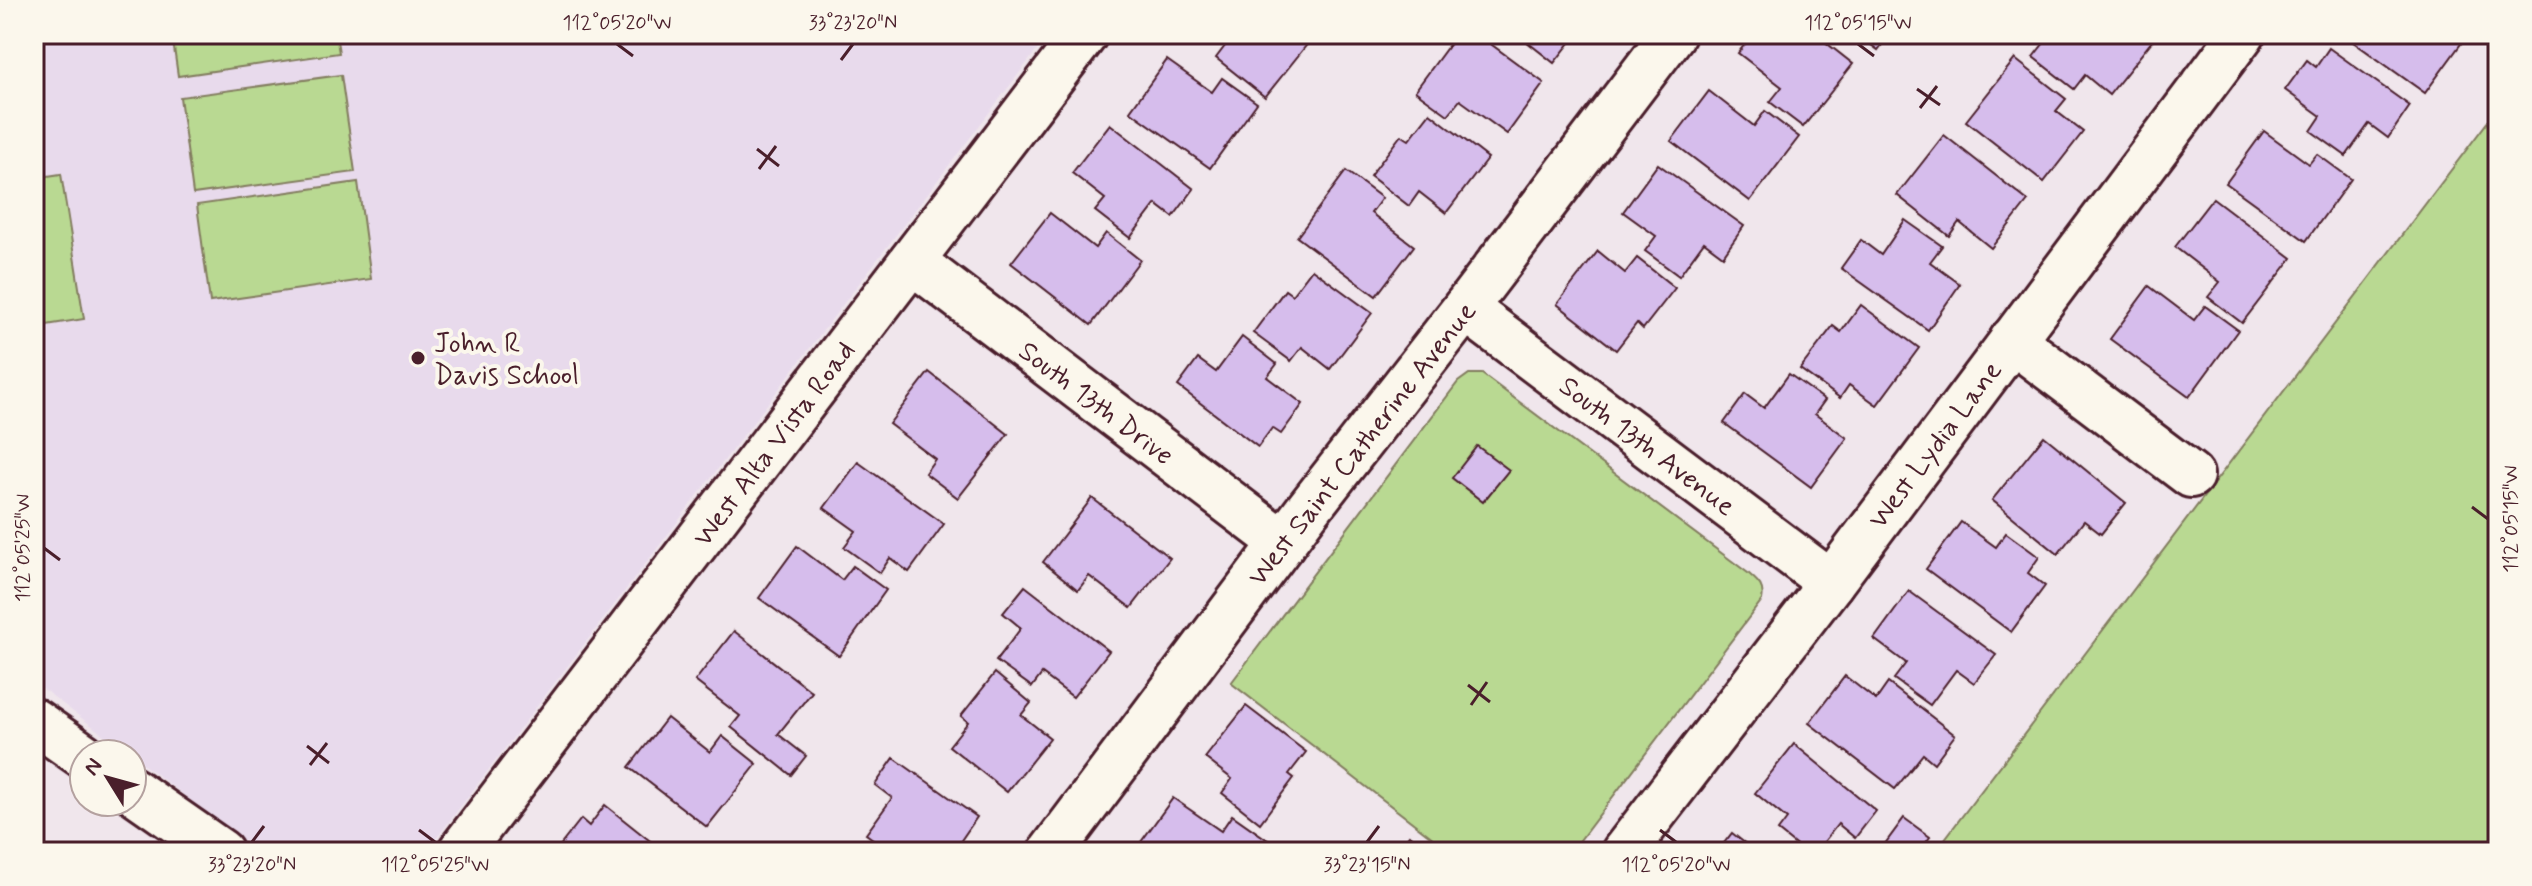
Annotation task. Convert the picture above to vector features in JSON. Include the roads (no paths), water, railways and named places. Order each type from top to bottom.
[{"type":"street","name":"West Alta Vista Road","points":[[460,852],[1085,34]]},
{"type":"street","name":"West Saint Catherine Avenue","points":[[1051,852],[1673,34]]},
{"type":"street","name":"West Lydia Lane","points":[[1624,852],[1831,583],[2242,34]]},
{"type":"street","name":"South 13th Drive","points":[[912,261],[1283,543]]},
{"type":"street","name":"South 13th Avenue","points":[[1465,308],[1831,583]]},
{"type":"street","points":[[2012,340],[2191,475]]},
{"type":"street","points":[[34,721],[68,745]]},
{"type":"street","points":[[148,801],[221,852]]},
{"type":"place","name":"John R Davis School","points":[[418,358]]}]
